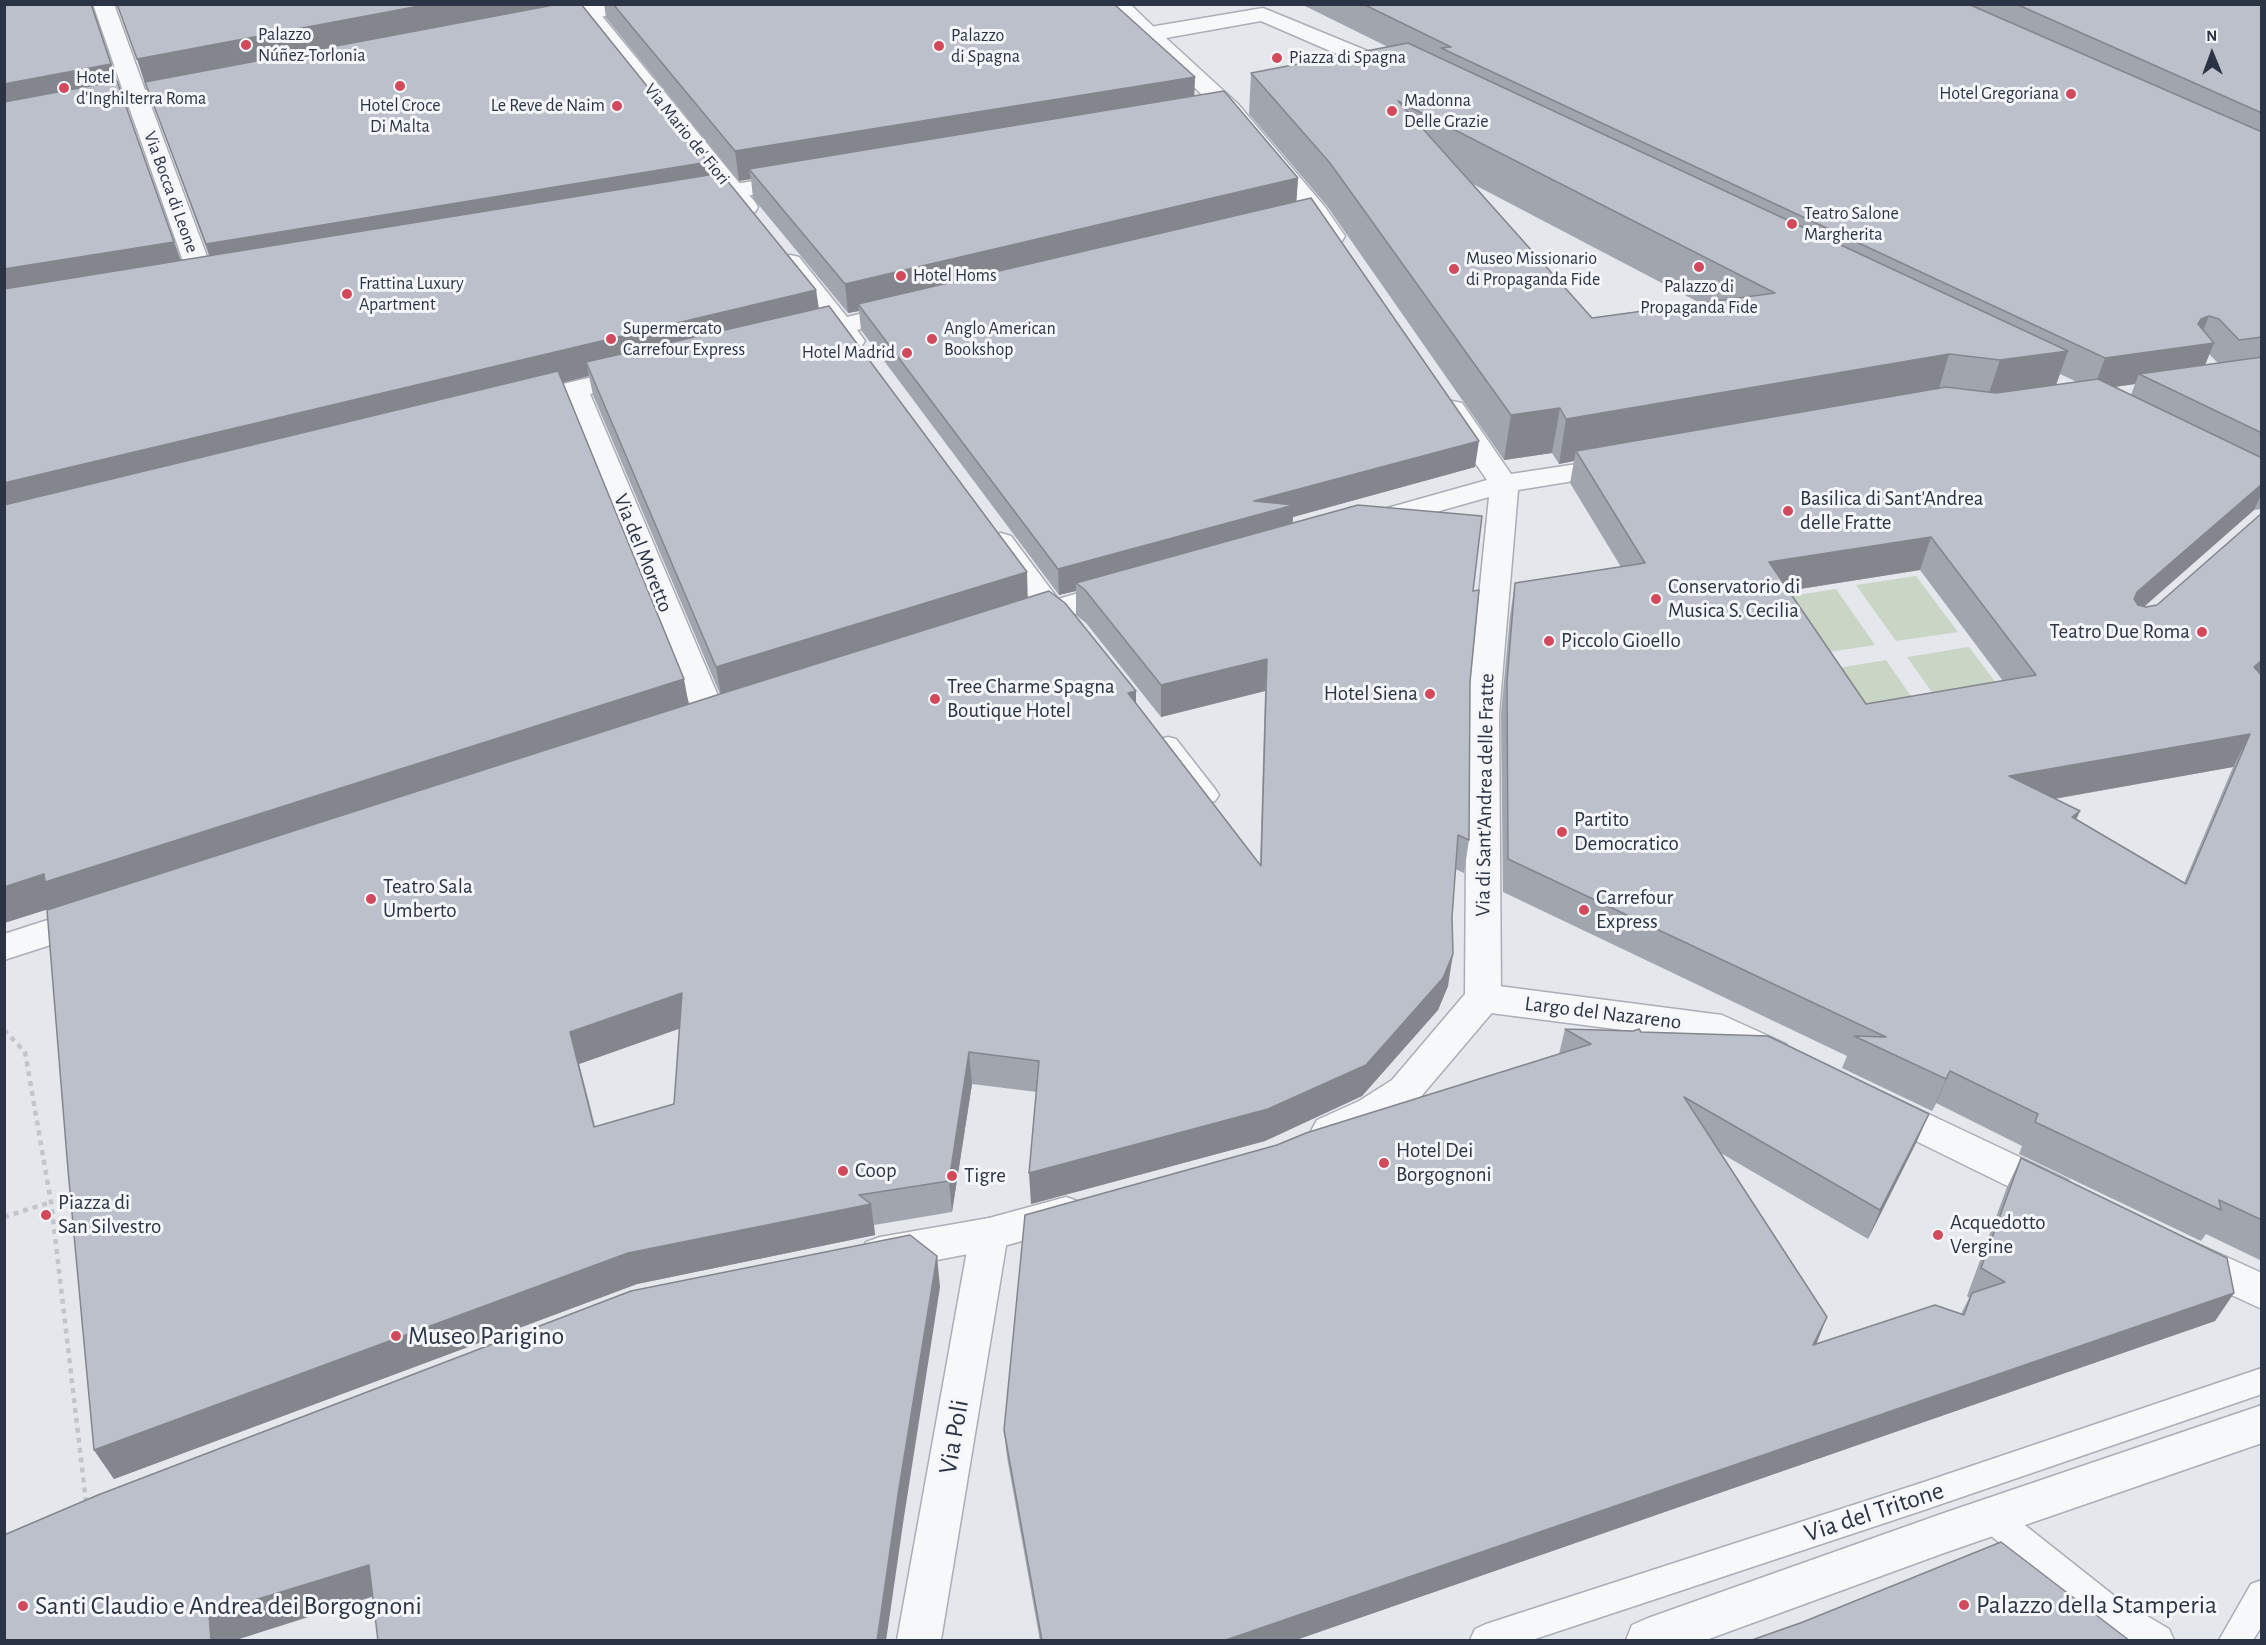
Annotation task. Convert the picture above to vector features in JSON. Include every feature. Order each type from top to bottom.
[{"type":"street","name":"Via Bocca di Leone","points":[[103,4],[202,278]]},
{"type":"street","points":[[530,25],[584,9],[636,4]]},
{"type":"street","points":[[1117,4],[1230,109],[1304,214],[1349,260]]},
{"type":"street","name":"Via Mario de' Fiori","points":[[584,9],[734,191],[869,364]]},
{"type":"street","points":[[1150,34],[1264,9],[1412,77],[1374,82]]},
{"type":"street","points":[[4,124],[218,84]]},
{"type":"street","points":[[675,201],[816,177]]},
{"type":"street","points":[[772,343],[922,307]]},
{"type":"street","points":[[494,409],[656,370]]},
{"type":"street","points":[[1437,387],[1504,484]]},
{"type":"street","name":"Via del Moretto","points":[[575,389],[711,718]]},
{"type":"street","points":[[1340,530],[1504,484],[1642,461]]},
{"type":"street","name":"Via di Sant'Andrea delle Fratte","points":[[1483,998],[1483,714],[1504,484]]},
{"type":"street","points":[[987,524],[1051,610]]},
{"type":"street","points":[[994,628],[1144,584]]},
{"type":"street","points":[[4,947],[119,909]]},
{"type":"street","points":[[1296,1146],[1372,1112],[1405,1090],[1483,998]]},
{"type":"street","name":"Largo del Nazareno","points":[[1483,998],[1722,1029],[1798,1066]]},
{"type":"street","points":[[1852,1092],[2089,1208]]},
{"type":"street","points":[[850,1259],[989,1234],[1103,1203]]},
{"type":"street","name":"Via Poli","points":[[920,1641],[989,1234]]},
{"type":"street","points":[[2154,1239],[2262,1292]]},
{"type":"street","name":"Via del Tritone","points":[[1648,1641],[1990,1517],[2262,1424]]},
{"type":"lane","points":[[1051,610],[1076,629]]},
{"type":"lane","points":[[1156,730],[1207,795]]},
{"type":"lane","name":"Via del Tritone","points":[[1486,1641],[1910,1501],[2262,1381]]},
{"type":"lane","points":[[1990,1517],[2106,1609],[2158,1641]]},
{"type":"lane","points":[[2235,1641],[2262,1594]]},
{"type":"path","points":[[4,1030],[25,1052],[51,1202],[87,1510]]},
{"type":"path","points":[[4,1217],[51,1202]]},
{"type":"green space","points":[[1916,576],[1958,632],[1896,641],[1856,585]]},
{"type":"green space","points":[[1836,589],[1875,645],[1809,655],[1772,599]]},
{"type":"green space","points":[[1969,647],[2012,704],[1948,715],[1907,657]]},
{"type":"green space","points":[[1886,660],[1926,718],[1859,730],[1820,671]]},
{"type":"building","points":[[4,4],[91,4],[111,64],[4,84]]},
{"type":"building","points":[[117,4],[430,4],[137,59]]},
{"type":"building","points":[[559,4],[581,4],[708,162],[206,244],[145,82]]},
{"type":"building","points":[[613,4],[1114,4],[1195,77],[735,151]]},
{"type":"building","points":[[1363,4],[1968,4],[2262,132],[2262,337],[2239,340],[2219,319],[2209,316],[2201,319],[2198,324],[2214,343],[2105,358],[1441,48],[1451,47]]},
{"type":"building","points":[[2016,4],[2262,4],[2262,113]]},
{"type":"building","points":[[1408,43],[2068,351],[2000,360],[1949,354],[1566,419],[1560,408],[1511,415],[1330,163],[1251,73]],"holes":[[[1398,101],[1775,293],[1592,318]]]},
{"type":"building","points":[[117,81],[174,242],[4,269],[4,102]]},
{"type":"building","points":[[1224,91],[1298,178],[845,284],[749,169]]},
{"type":"building","points":[[721,173],[816,290],[4,483],[4,289]]},
{"type":"building","points":[[1311,198],[1479,441],[1254,501],[1294,505],[1058,569],[858,304]]},
{"type":"building","points":[[829,306],[1027,572],[716,667],[586,362]]},
{"type":"building","points":[[2262,357],[2262,433],[2139,374]]},
{"type":"building","points":[[558,371],[684,679],[45,882],[44,874],[4,887],[4,505]]},
{"type":"building","points":[[2098,379],[2262,458],[2262,484],[2137,592],[2134,599],[2138,605],[2146,607],[2157,605],[2262,513],[2262,660],[2254,667],[2262,676],[2262,1220],[2219,1200],[2221,1210],[2035,1122],[2038,1114],[1950,1071],[1946,1079],[1854,1036],[1886,1037],[1508,859],[1507,681],[1515,583],[1645,563],[1576,451],[1946,387],[1996,393]],"holes":[[[1931,537],[2036,675],[1866,704],[1769,562]],[[2250,734],[2186,884],[2072,817],[2080,811],[2009,776]]]},
{"type":"building","points":[[1358,505],[1482,516],[1473,591],[1479,590],[1470,682],[1469,840],[1458,835],[1452,917],[1453,954],[1443,978],[1366,1065],[1268,1109],[1029,1173],[1039,1061],[969,1052],[949,1181],[859,1195],[871,1204],[628,1253],[94,1450],[47,910],[1049,591],[1065,603],[1136,691],[1128,693],[1261,866],[1267,659],[1161,685],[1085,590],[1076,583]],"holes":[[[682,993],[674,1104],[594,1127],[570,1032]]]},
{"type":"building","points":[[1565,1029],[1633,1031],[1639,1029],[1641,1032],[1768,1036],[1929,1114],[1880,1210],[1684,1097],[1827,1317],[1813,1345],[1935,1305],[1964,1315],[1972,1293],[2005,1282],[1981,1268],[2021,1158],[2227,1258],[2234,1293],[1223,1641],[1042,1641],[1004,1430],[1025,1215],[1277,1145],[1306,1133],[1591,1044]]},
{"type":"building","points":[[910,1235],[937,1256],[899,1488],[877,1641],[378,1641],[369,1565],[209,1614],[211,1641],[4,1641],[4,1535],[98,1495],[631,1291]]},
{"type":"building","points":[[2001,1542],[2130,1641],[1749,1641],[1803,1622]]},
{"type":"place","name":"Palazzo Núñez-Torlonia","points":[[246,45]]},
{"type":"place","name":"Palazzo di Spagna","points":[[939,46]]},
{"type":"place","name":"Piazza di Spagna","points":[[1277,58]]},
{"type":"place","name":"Hotel Croce Di Malta","points":[[400,86]]},
{"type":"place","name":"Hotel d'Inghilterra Roma","points":[[64,88]]},
{"type":"place","name":"Hotel Gregoriana","points":[[2071,94]]},
{"type":"place","name":"Le Reve de Naim","points":[[617,106]]},
{"type":"place","name":"Madonna Delle Grazie","points":[[1392,111]]},
{"type":"place","name":"Teatro Salone Margherita","points":[[1792,224]]},
{"type":"place","name":"Palazzo di Propaganda Fide","points":[[1699,267]]},
{"type":"place","name":"Museo Missionario di Propaganda Fide","points":[[1454,269]]},
{"type":"place","name":"Hotel Homs","points":[[901,276]]},
{"type":"place","name":"Frattina Luxury Apartment","points":[[347,294]]},
{"type":"place","name":"Supermercato Carrefour Express","points":[[611,339]]},
{"type":"place","name":"Anglo American Bookshop","points":[[932,339]]},
{"type":"place","name":"Hotel Madrid","points":[[907,353]]},
{"type":"place","name":"Basilica di Sant'Andrea delle Fratte","points":[[1788,511]]},
{"type":"place","name":"Conservatorio di Musica S. Cecilia","points":[[1656,599]]},
{"type":"place","name":"Teatro Due Roma","points":[[2202,632]]},
{"type":"place","name":"Piccolo Gioello","points":[[1549,641]]},
{"type":"place","name":"Hotel Siena","points":[[1430,694]]},
{"type":"place","name":"Tree Charme Spagna Boutique Hotel","points":[[935,699]]},
{"type":"place","name":"Partito Democratico","points":[[1562,832]]},
{"type":"place","name":"Teatro Sala Umberto","points":[[371,899]]},
{"type":"place","name":"Carrefour Express","points":[[1584,910]]},
{"type":"place","name":"Hotel Dei Borgognoni","points":[[1384,1163]]},
{"type":"place","name":"Coop","points":[[843,1171]]},
{"type":"place","name":"Tigre","points":[[952,1176]]},
{"type":"place","name":"Piazza di San Silvestro","points":[[46,1215]]},
{"type":"place","name":"Acquedotto Vergine","points":[[1938,1235]]},
{"type":"place","name":"Museo Parigino","points":[[396,1336]]},
{"type":"place","name":"Palazzo della Stamperia","points":[[1964,1605]]},
{"type":"place","name":"Santi Claudio e Andrea dei Borgognoni","points":[[23,1606]]}]
